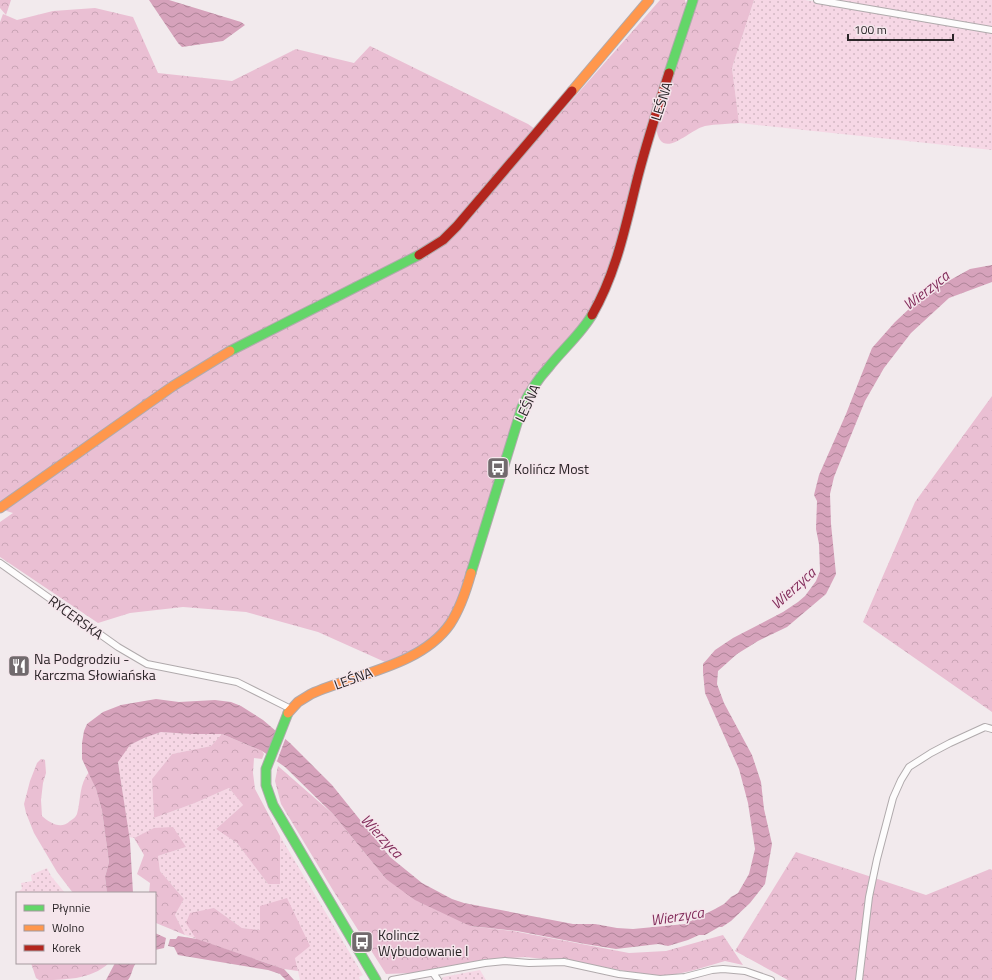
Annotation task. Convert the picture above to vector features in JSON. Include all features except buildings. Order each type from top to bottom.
[{"type":"street","points":[[0,508],[52,470],[198,369],[226,353],[426,251],[443,240],[474,206],[649,0]]},
{"type":"street","name":"LEŚNA","points":[[291,708],[324,688],[371,672],[413,655],[438,639],[451,623],[471,574],[517,422],[528,393],[546,369],[588,322],[599,304],[608,282],[617,255],[653,125],[693,0]]},
{"type":"street","points":[[817,0],[992,30]]},
{"type":"street","name":"RYCERSKA","points":[[0,564],[141,662],[167,669],[237,682],[291,708]]},
{"type":"street","points":[[291,708],[266,770],[266,785],[273,805],[374,979]]},
{"type":"street","points":[[859,980],[869,897],[875,866],[894,798],[901,780],[909,767],[950,742],[985,727],[992,729]]},
{"type":"street","points":[[392,980],[492,962],[564,962],[619,974],[660,979],[685,977],[712,970],[723,969],[745,971],[771,980]]},
{"type":"street","points":[[433,972],[438,980]]},
{"type":"shaded area","points":[[754,0],[805,0],[992,32],[992,150],[739,123],[732,68]]},
{"type":"shaded area","points":[[834,0],[992,0],[992,27],[983,26]]},
{"type":"shaded area","points":[[161,732],[223,734],[211,746],[172,754],[152,779],[154,818],[195,803],[229,788],[243,805],[216,829],[237,843],[268,884],[280,884],[280,836],[363,975],[359,977],[360,980],[300,980],[295,958],[260,930],[242,928],[214,908],[197,939],[185,935],[175,915],[184,899],[160,871],[158,856],[186,847],[153,829],[134,838],[129,837],[118,761],[130,745]]},
{"type":"shaded area","points":[[47,868],[51,876],[64,892],[18,892],[22,889],[21,883],[32,881],[31,875]]},
{"type":"shaded area","points":[[480,970],[486,980],[442,979],[443,977]]},
{"type":"green space","points":[[0,0],[11,0],[6,15],[0,8]]},
{"type":"green space","points":[[660,0],[685,0],[687,9],[616,246],[599,294],[585,320],[534,377],[460,594],[445,625],[433,638],[410,652],[385,662],[318,632],[246,612],[183,607],[130,613],[98,623],[0,557],[0,522],[13,513],[0,509],[0,22],[3,14],[17,20],[53,11],[95,8],[133,17],[158,73],[232,81],[296,49],[354,63],[370,46],[528,124],[542,134]]},
{"type":"green space","points":[[697,0],[754,0],[732,68],[739,123],[705,126],[676,142],[669,144],[663,143],[659,137],[656,126]]},
{"type":"green space","points":[[992,396],[992,712],[863,622],[915,502]]},
{"type":"green space","points":[[222,734],[262,751],[264,754],[262,759],[254,758],[253,773],[255,789],[280,836],[280,884],[268,884],[237,843],[216,829],[243,805],[229,788],[195,803],[154,818],[152,779],[172,754],[211,746]]},
{"type":"green space","points":[[41,759],[45,760],[46,773],[41,800],[42,816],[48,821],[59,825],[67,824],[76,816],[83,782],[89,772],[96,789],[102,811],[109,862],[105,877],[107,892],[72,892],[57,872],[34,833],[24,804],[30,781],[37,763]]},
{"type":"green space","points":[[278,766],[333,814],[386,879],[470,926],[513,931],[629,953],[666,951],[723,935],[743,965],[725,961],[667,976],[641,974],[582,963],[525,957],[498,959],[437,972],[386,974],[281,804],[275,781]]},
{"type":"green space","points":[[173,827],[186,847],[158,856],[160,871],[184,899],[175,915],[185,935],[156,923],[156,892],[149,892],[150,883],[137,874],[144,855],[134,838],[154,828]]},
{"type":"green space","points":[[796,852],[926,895],[990,869],[992,870],[992,980],[788,980],[735,951]]},
{"type":"green space","points":[[287,898],[310,946],[295,958],[298,971],[284,969],[196,939],[186,923],[190,913],[214,908],[242,928],[260,930],[260,906]]},
{"type":"green space","points":[[31,964],[108,964],[94,973],[76,978],[39,980],[36,978]]},
{"type":"water","points":[[149,0],[169,0],[241,22],[245,25],[223,41],[182,47]]},
{"type":"water","points":[[992,265],[992,282],[949,298],[911,333],[884,368],[865,401],[834,477],[830,494],[831,524],[836,574],[826,594],[787,627],[758,641],[737,654],[718,671],[717,684],[724,703],[752,755],[761,782],[764,809],[772,844],[765,884],[750,903],[731,921],[705,935],[699,935],[668,946],[658,944],[616,949],[517,931],[470,926],[415,900],[386,879],[333,814],[285,767],[262,751],[222,734],[161,732],[130,745],[118,762],[130,841],[133,892],[107,892],[105,877],[109,862],[102,811],[96,789],[82,759],[82,743],[87,724],[103,712],[121,705],[156,699],[179,702],[215,700],[231,702],[241,706],[263,720],[290,743],[332,785],[390,857],[422,883],[452,899],[464,903],[573,924],[595,924],[633,929],[685,924],[724,904],[738,893],[749,874],[755,849],[748,803],[739,769],[705,693],[703,664],[715,650],[733,638],[783,612],[798,602],[805,596],[816,581],[820,571],[819,544],[816,529],[817,501],[814,495],[819,475],[846,414],[872,348],[895,322],[925,294],[970,269]]},
{"type":"water","points":[[156,933],[166,938],[164,948],[156,950]]},
{"type":"water","points":[[178,936],[197,939],[284,969],[294,980],[286,980],[280,974],[268,970],[178,955],[174,947],[168,946],[170,939],[176,939]]},
{"type":"water","points":[[114,964],[136,964],[128,980],[106,980]]},
{"type":"pier","points":[[277,729],[286,737],[277,761],[270,759]]},
{"type":"traffic: fast","points":[[669,73],[693,0]]},
{"type":"traffic: fast","points":[[230,351],[419,255]]},
{"type":"traffic: fast","points":[[471,573],[522,407],[540,377],[582,329],[592,315]]},
{"type":"traffic: fast","points":[[288,713],[266,769],[266,785],[273,805],[376,980]]},
{"type":"traffic: slow","points":[[572,91],[649,0]]},
{"type":"traffic: slow","points":[[0,508],[173,386],[230,351]]},
{"type":"traffic: slow","points":[[288,713],[298,702],[311,694],[405,659],[422,650],[438,638],[450,624],[457,612],[471,573]]},
{"type":"traffic: jam","points":[[592,315],[601,299],[620,247],[645,150],[669,73]]},
{"type":"traffic: jam","points":[[419,255],[443,240],[457,226],[572,91]]},
{"type":"place","name":"Kolińcz Most","points":[[498,468]]},
{"type":"place","name":"Na Podgrodziu - Karczma Słowiańska","points":[[19,666]]},
{"type":"place","name":"Kolincz Wybudowanie I","points":[[362,942]]},
{"type":"water label","name":"Wierzyca","points":[[926,290]]},
{"type":"water label","name":"Wierzyca","points":[[793,588]]},
{"type":"water label","name":"Wierzyca","points":[[382,836]]},
{"type":"water label","name":"Wierzyca","points":[[677,916]]}]
